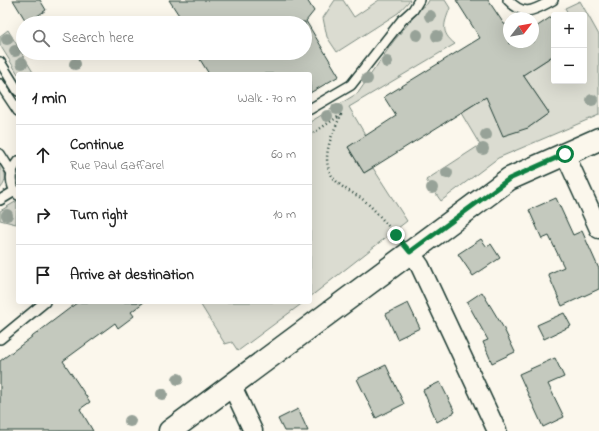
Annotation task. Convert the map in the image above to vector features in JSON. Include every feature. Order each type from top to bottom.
[{"type":"street","points":[[170,431],[509,179],[599,139]]},
{"type":"street","points":[[565,154],[599,229]]},
{"type":"street","points":[[410,252],[420,266],[497,431]]},
{"type":"street","points":[[232,386],[253,431]]},
{"type":"lane","points":[[312,108],[351,85],[402,20],[413,10],[419,0]]},
{"type":"lane","points":[[508,0],[520,10],[527,12],[533,11],[553,0]]},
{"type":"lane","points":[[0,62],[16,88]]},
{"type":"lane","points":[[0,84],[16,108]]},
{"type":"lane","points":[[0,98],[11,99]]},
{"type":"lane","points":[[0,154],[12,173]]},
{"type":"lane","points":[[0,200],[16,193],[12,185],[12,173],[16,165]]},
{"type":"lane","points":[[0,339],[43,304]]},
{"type":"path","points":[[312,134],[341,115],[333,132],[326,155],[331,174],[336,182],[366,202],[410,252]]},
{"type":"shaded area","points":[[335,0],[343,0],[354,17],[379,0],[410,0],[398,13],[337,52],[327,37],[323,18]]},
{"type":"shaded area","points":[[429,0],[445,0],[450,8],[445,23],[445,32],[450,40],[455,44],[349,107],[366,136],[348,147],[364,173],[373,168],[407,221],[312,295],[312,121],[358,93],[393,42],[422,7],[427,4]]},
{"type":"shaded area","points":[[580,1],[586,12],[567,12],[565,8]]},
{"type":"shaded area","points":[[587,14],[599,35],[599,115],[498,158],[441,201],[426,180],[480,145],[461,113],[486,97],[528,128],[549,113],[523,75],[551,57],[551,84],[587,84]]},
{"type":"shaded area","points":[[8,30],[16,44],[16,60],[26,60],[33,72],[17,72],[0,45],[0,36]]},
{"type":"shaded area","points":[[0,163],[4,170],[5,179],[3,186],[0,189]]},
{"type":"shaded area","points":[[16,202],[16,224],[0,220],[0,211]]},
{"type":"shaded area","points":[[200,304],[301,304],[238,351],[232,342],[225,344]]},
{"type":"building","points":[[13,0],[40,0],[46,10],[37,16],[23,16]]},
{"type":"building","points":[[169,0],[307,0],[314,11],[310,16],[179,16]]},
{"type":"building","points":[[456,0],[488,0],[503,22],[503,48],[539,48],[539,25],[551,17],[551,57],[523,75],[549,113],[528,128],[503,136],[486,97],[364,173],[348,147],[396,116],[384,97],[480,38]]},
{"type":"building","points":[[312,31],[339,76],[312,92],[312,72],[208,72],[200,60],[312,60]]},
{"type":"building","points":[[556,198],[573,235],[582,231],[599,269],[599,289],[562,306],[548,274],[564,267],[549,236],[542,239],[529,210]]},
{"type":"building","points":[[481,239],[487,247],[491,244],[500,258],[473,276],[458,254]]},
{"type":"building","points":[[482,292],[503,327],[515,352],[492,363],[483,342],[488,340],[467,302]]},
{"type":"building","points":[[408,303],[420,328],[397,339],[386,314]]},
{"type":"building","points":[[75,304],[141,304],[131,312],[134,316],[118,328],[115,323],[63,361],[90,402],[80,409],[93,431],[0,431],[0,361]]},
{"type":"building","points":[[564,313],[571,326],[544,339],[537,325]]},
{"type":"building","points":[[555,358],[564,377],[548,384],[564,417],[543,427],[519,374]]},
{"type":"building","points":[[386,365],[404,404],[376,418],[357,379]]},
{"type":"building","points":[[440,382],[455,412],[437,422],[423,390]]},
{"type":"building","points":[[298,409],[308,431],[284,431],[278,419]]},
{"type":"route","points":[[396,235],[410,252],[509,179],[565,154]]}]
